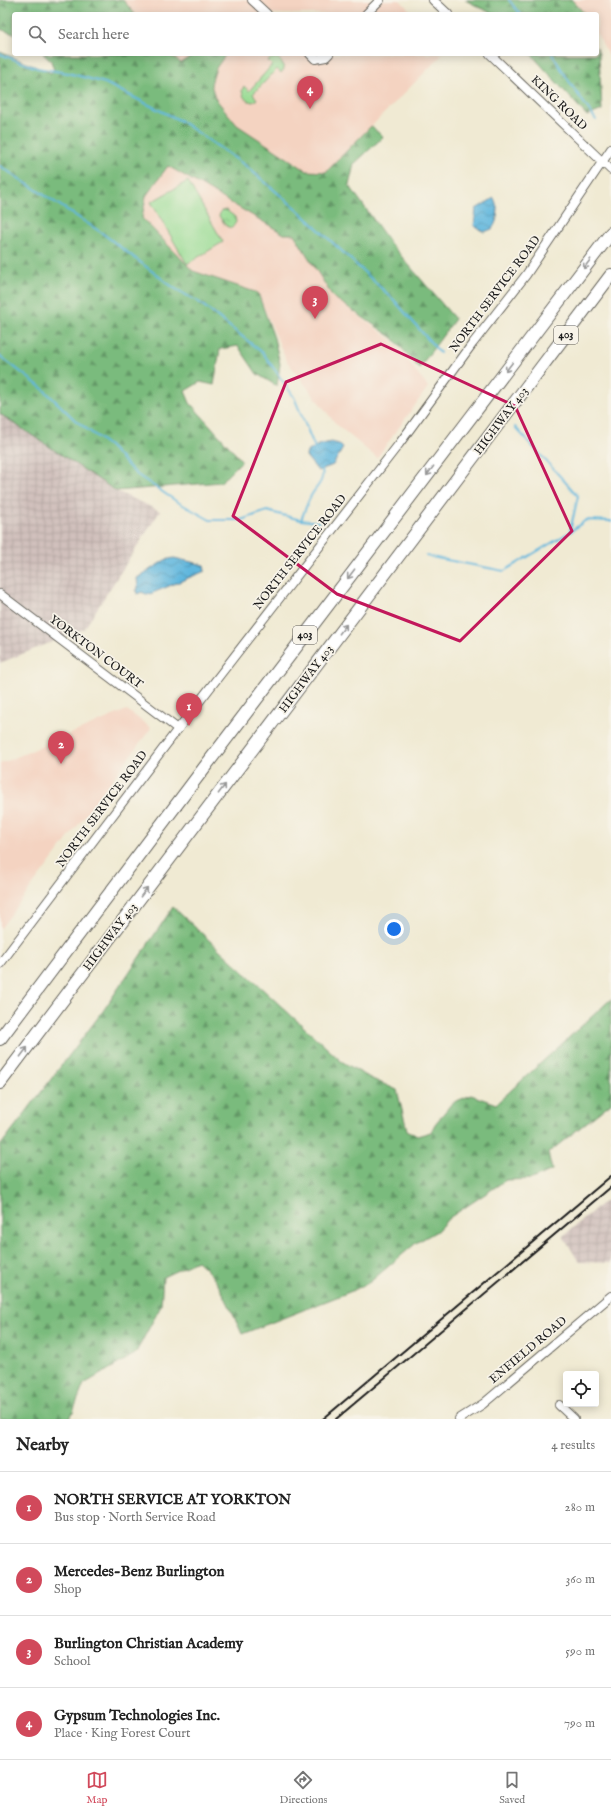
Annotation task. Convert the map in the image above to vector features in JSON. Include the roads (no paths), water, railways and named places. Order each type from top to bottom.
[{"type":"highway","name":"403","points":[[0,1039],[218,749],[611,233]]},
{"type":"highway","name":"HIGHWAY 403","points":[[0,1083],[611,275]]},
{"type":"street","points":[[252,0],[265,12]]},
{"type":"street","points":[[368,12],[380,0]]},
{"type":"street","points":[[433,0],[446,12]]},
{"type":"street","points":[[312,56],[315,59],[327,56]]},
{"type":"street","name":"KING ROAD","points":[[492,56],[611,170]]},
{"type":"street","name":"NORTH SERVICE ROAD","points":[[0,964],[178,729],[394,450],[472,343],[526,275],[611,149]]},
{"type":"street","name":"YORKTON COURT","points":[[0,594],[178,729]]},
{"type":"street","name":"ENFIELD ROAD","points":[[459,1419],[483,1404],[611,1296]]},
{"type":"street","points":[[559,1405],[574,1419]]},
{"type":"water","points":[[494,198],[497,206],[497,218],[492,229],[484,232],[474,226],[476,209]]},
{"type":"water","points":[[331,442],[339,444],[343,448],[333,465],[318,471],[306,456],[307,452],[318,445]]},
{"type":"water","points":[[174,558],[204,565],[205,571],[150,594],[147,595],[142,592],[137,594],[137,578],[165,560]]},
{"type":"waterway","points":[[509,0],[518,12]]},
{"type":"waterway","points":[[0,54],[37,68],[68,73],[105,83],[181,121],[246,166],[300,212],[394,300],[440,353]]},
{"type":"waterway","points":[[553,56],[596,120]]},
{"type":"waterway","points":[[0,166],[102,233],[174,288],[200,303],[263,353],[294,397],[315,448]]},
{"type":"waterway","points":[[0,356],[43,389],[75,420],[109,446],[136,474],[176,501],[210,520],[241,520],[267,511],[301,520],[319,522]]},
{"type":"waterway","points":[[515,427],[578,496],[570,531]]},
{"type":"waterway","points":[[301,520],[312,494],[321,482],[323,474],[322,469]]},
{"type":"waterway","points":[[426,556],[504,571],[570,532],[586,520],[611,521]]},
{"type":"railway","points":[[323,1419],[611,1176]]},
{"type":"railway","points":[[336,1419],[611,1187]]},
{"type":"place","name":"Gypsum Technologies Inc.","points":[[310,109]]},
{"type":"place","name":"Burlington Christian Academy","points":[[315,319]]},
{"type":"place","name":"NORTH SERVICE AT YORKTON","points":[[189,726]]},
{"type":"place","name":"Mercedes-Benz Burlington","points":[[61,764]]}]
